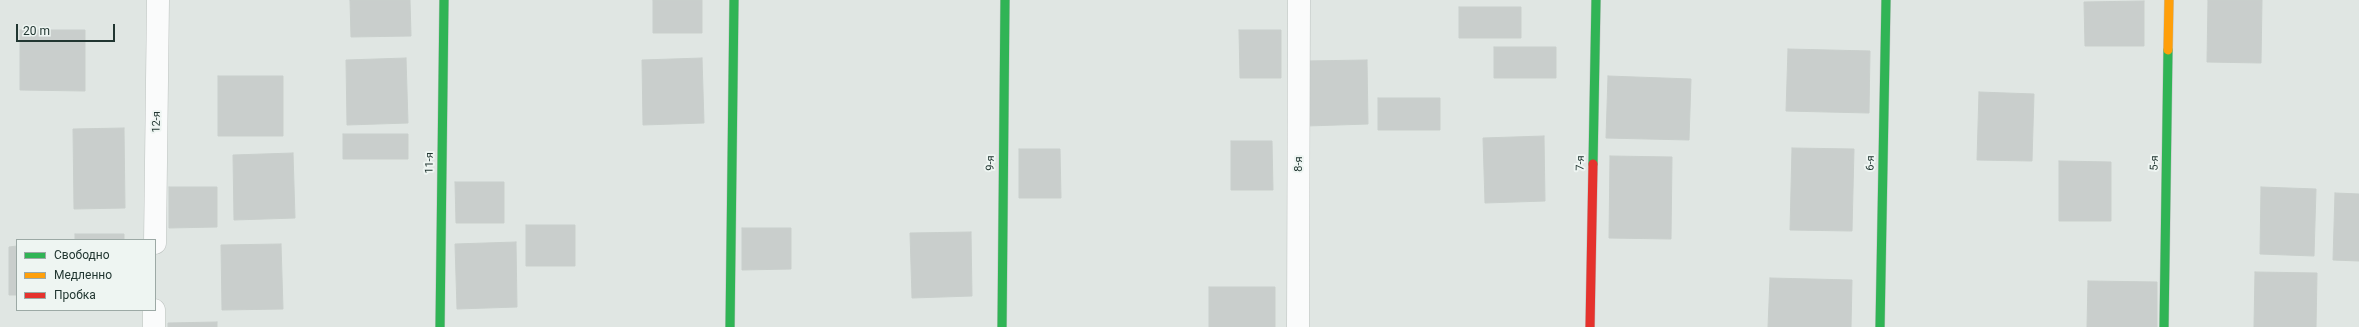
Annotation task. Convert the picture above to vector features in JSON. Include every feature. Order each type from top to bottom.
[{"type":"street","name":"12-я","points":[[155,239],[158,0]]},
{"type":"street","name":"11-я","points":[[440,327],[444,0]]},
{"type":"street","points":[[730,327],[734,0]]},
{"type":"street","name":"9-я","points":[[1002,327],[1005,0]]},
{"type":"street","name":"8-я","points":[[1298,327],[1299,0]]},
{"type":"street","name":"7-я","points":[[1590,327],[1596,0]]},
{"type":"street","name":"6-я","points":[[1880,327],[1886,0]]},
{"type":"street","name":"5-я","points":[[2164,327],[2169,0]]},
{"type":"street","points":[[154,311],[154,327]]},
{"type":"building","points":[[350,0],[410,0],[411,36],[351,37]]},
{"type":"building","points":[[653,0],[702,0],[702,33],[653,33]]},
{"type":"building","points":[[2208,0],[2262,0],[2261,63],[2207,62]]},
{"type":"building","points":[[2144,1],[2144,46],[2085,46],[2084,2]]},
{"type":"building","points":[[1459,7],[1521,7],[1521,38],[1459,38]]},
{"type":"building","points":[[20,30],[85,30],[85,91],[20,90]]},
{"type":"building","points":[[1239,30],[1281,30],[1281,78],[1240,78]]},
{"type":"building","points":[[1494,47],[1556,47],[1556,78],[1494,78]]},
{"type":"building","points":[[1788,49],[1870,51],[1869,113],[1786,111]]},
{"type":"building","points":[[406,58],[408,123],[347,125],[346,60]]},
{"type":"building","points":[[702,58],[704,123],[643,125],[642,60]]},
{"type":"building","points":[[1367,60],[1368,124],[1307,126],[1306,61]]},
{"type":"building","points":[[218,76],[283,76],[283,136],[218,136]]},
{"type":"building","points":[[1608,76],[1691,79],[1689,140],[1606,138]]},
{"type":"building","points":[[1979,92],[2034,94],[2032,161],[1977,160]]},
{"type":"building","points":[[1378,98],[1440,98],[1440,130],[1378,130]]},
{"type":"building","points":[[124,128],[125,208],[74,209],[73,129]]},
{"type":"building","points":[[343,134],[408,134],[408,159],[343,159]]},
{"type":"building","points":[[1544,136],[1545,201],[1485,203],[1483,138]]},
{"type":"building","points":[[1231,141],[1272,141],[1273,190],[1231,190]]},
{"type":"building","points":[[1792,148],[1854,149],[1852,231],[1790,230]]},
{"type":"building","points":[[1019,149],[1060,149],[1061,198],[1019,198]]},
{"type":"building","points":[[293,153],[295,218],[234,220],[233,155]]},
{"type":"building","points":[[1610,156],[1672,157],[1671,239],[1609,238]]},
{"type":"building","points":[[2059,161],[2111,162],[2111,221],[2059,221]]},
{"type":"building","points":[[455,182],[504,182],[504,223],[456,223]]},
{"type":"building","points":[[169,187],[217,187],[217,227],[169,228]]},
{"type":"building","points":[[2261,187],[2316,189],[2314,256],[2260,254]]},
{"type":"building","points":[[2335,193],[2359,194],[2359,261],[2333,260]]},
{"type":"building","points":[[526,225],[575,225],[575,266],[526,266]]},
{"type":"building","points":[[742,228],[791,228],[791,269],[742,270]]},
{"type":"building","points":[[971,232],[972,296],[912,298],[910,233]]},
{"type":"building","points":[[75,234],[124,234],[124,239],[75,239]]},
{"type":"building","points":[[516,242],[517,307],[457,309],[455,244]]},
{"type":"building","points":[[281,244],[283,309],[222,310],[221,245]]},
{"type":"building","points":[[16,246],[16,295],[9,295],[9,247]]},
{"type":"building","points":[[2255,272],[2317,273],[2316,327],[2254,327]]},
{"type":"building","points":[[1770,278],[1852,280],[1851,327],[1768,327]]},
{"type":"building","points":[[2088,281],[2157,282],[2157,327],[2087,327]]},
{"type":"building","points":[[1209,287],[1275,287],[1275,327],[1209,327]]},
{"type":"building","points":[[217,322],[217,327],[168,327],[168,323]]},
{"type":"traffic: fast","points":[[440,327],[444,0]]},
{"type":"traffic: fast","points":[[730,327],[734,0]]},
{"type":"traffic: fast","points":[[1002,327],[1005,0]]},
{"type":"traffic: fast","points":[[1593,164],[1596,0]]},
{"type":"traffic: fast","points":[[1880,327],[1886,0]]},
{"type":"traffic: fast","points":[[2164,327],[2168,50]]},
{"type":"traffic: slow","points":[[2168,50],[2169,0]]},
{"type":"traffic: jam","points":[[1590,327],[1593,164]]}]
